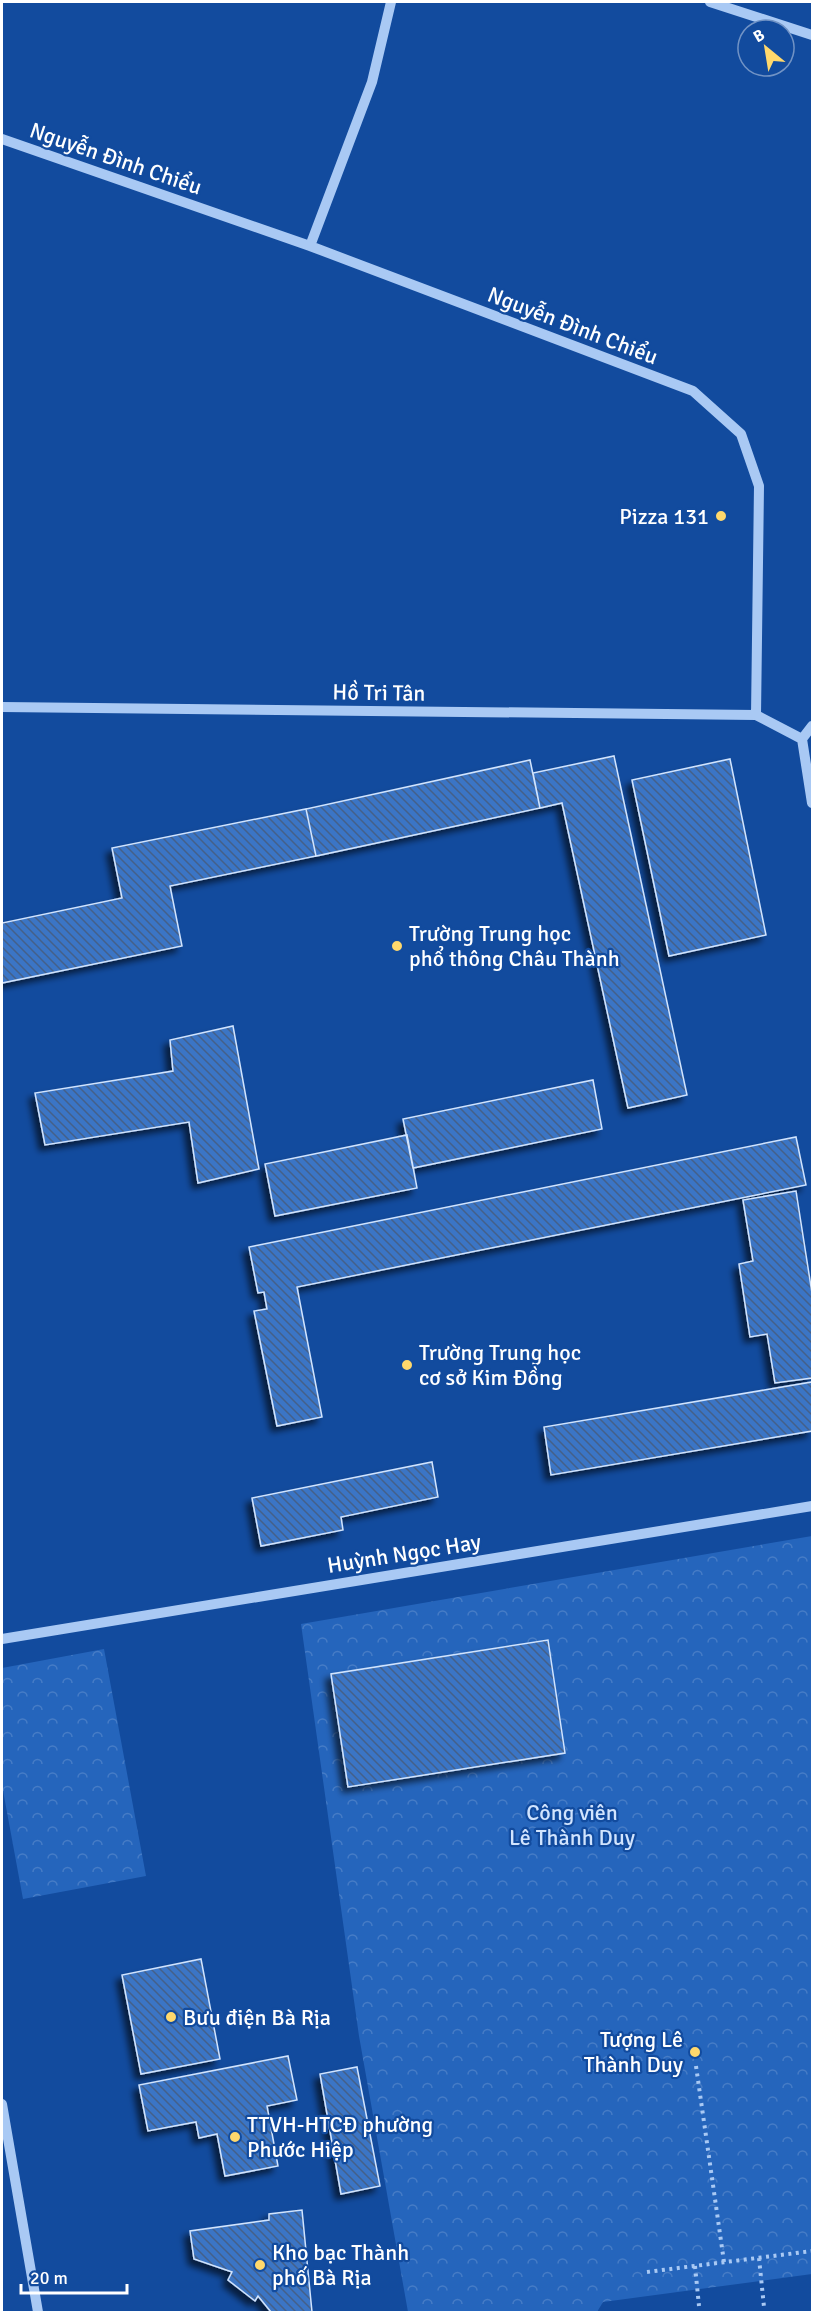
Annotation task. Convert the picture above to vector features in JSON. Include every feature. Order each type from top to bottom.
[{"type":"street","points":[[310,246],[372,82],[391,2]]},
{"type":"street","points":[[718,3],[813,35]]},
{"type":"street","name":"Nguyễn Đình Chiểu","points":[[2,139],[310,246],[693,391],[741,434],[759,486],[756,715]]},
{"type":"street","name":"Hồ Tri Tân","points":[[2,707],[756,715]]},
{"type":"street","points":[[756,715],[802,740]]},
{"type":"street","points":[[813,726],[802,740],[813,803]]},
{"type":"street","name":"Huỳnh Ngọc Hay","points":[[2,1639],[813,1506]]},
{"type":"street","points":[[2,2104],[38,2313]]},
{"type":"path","points":[[696,2066],[724,2262]]},
{"type":"path","points":[[647,2272],[813,2251]]},
{"type":"path","points":[[759,2258],[764,2307]]},
{"type":"path","points":[[695,2266],[699,2306]]},
{"type":"green space","name":"Công viên Lê Thành Duy","points":[[812,1536],[812,2274],[603,2302],[597,2312],[408,2312],[359,2036],[301,1624]]},
{"type":"green space","points":[[104,1649],[146,1876],[23,1899],[2,1785],[2,1668]]},
{"type":"building","points":[[614,756],[687,1095],[628,1108],[562,803],[540,808],[533,773]]},
{"type":"building","points":[[730,759],[766,935],[669,956],[632,780]]},
{"type":"building","points":[[530,760],[540,808],[316,856],[306,809]]},
{"type":"building","points":[[306,809],[316,856],[170,886],[182,946],[2,983],[2,923],[122,898],[112,848]]},
{"type":"building","points":[[233,1026],[259,1169],[198,1183],[189,1122],[45,1145],[35,1093],[173,1071],[170,1040]]},
{"type":"building","points":[[593,1080],[602,1129],[413,1168],[403,1119]]},
{"type":"building","points":[[407,1135],[417,1188],[275,1216],[265,1164]]},
{"type":"building","points":[[796,1137],[806,1185],[297,1287],[322,1417],[277,1426],[254,1311],[267,1309],[264,1292],[258,1293],[249,1247]]},
{"type":"building","points":[[796,1191],[812,1293],[812,1378],[775,1383],[767,1334],[750,1337],[739,1264],[753,1261],[743,1200]]},
{"type":"building","points":[[812,1382],[812,1431],[551,1475],[544,1427]]},
{"type":"building","points":[[432,1462],[438,1497],[341,1517],[343,1530],[261,1546],[252,1498]]},
{"type":"building","points":[[548,1640],[565,1753],[348,1787],[331,1674]]},
{"type":"building","name":"Bưu điện Bà Rịa","points":[[201,1959],[220,2059],[141,2074],[122,1975]]},
{"type":"building","points":[[288,2056],[297,2100],[267,2106],[278,2166],[225,2176],[217,2134],[199,2138],[196,2122],[148,2131],[139,2085]]},
{"type":"building","points":[[357,2067],[380,2186],[341,2194],[320,2074]]},
{"type":"building","name":"Kho bạc Thành phố Bà Rịa","points":[[302,2210],[312,2312],[271,2312],[258,2296],[255,2301],[228,2280],[232,2272],[194,2259],[190,2231],[269,2220],[269,2214]]},
{"type":"place","name":"Pizza 131","points":[[721,516]]},
{"type":"place","name":"Trường Trung học phổ thông Châu Thành","points":[[397,946]]},
{"type":"place","name":"Trường Trung học cơ sở Kim Đồng","points":[[407,1365]]},
{"type":"place","name":"Bưu điện Bà Rịa","points":[[171,2017]]},
{"type":"place","name":"Tượng Lê Thành Duy","points":[[695,2052]]},
{"type":"place","name":"TTVH-HTCĐ phường Phước Hiệp","points":[[235,2137]]},
{"type":"place","name":"Kho bạc Thành phố Bà Rịa","points":[[260,2265]]}]
